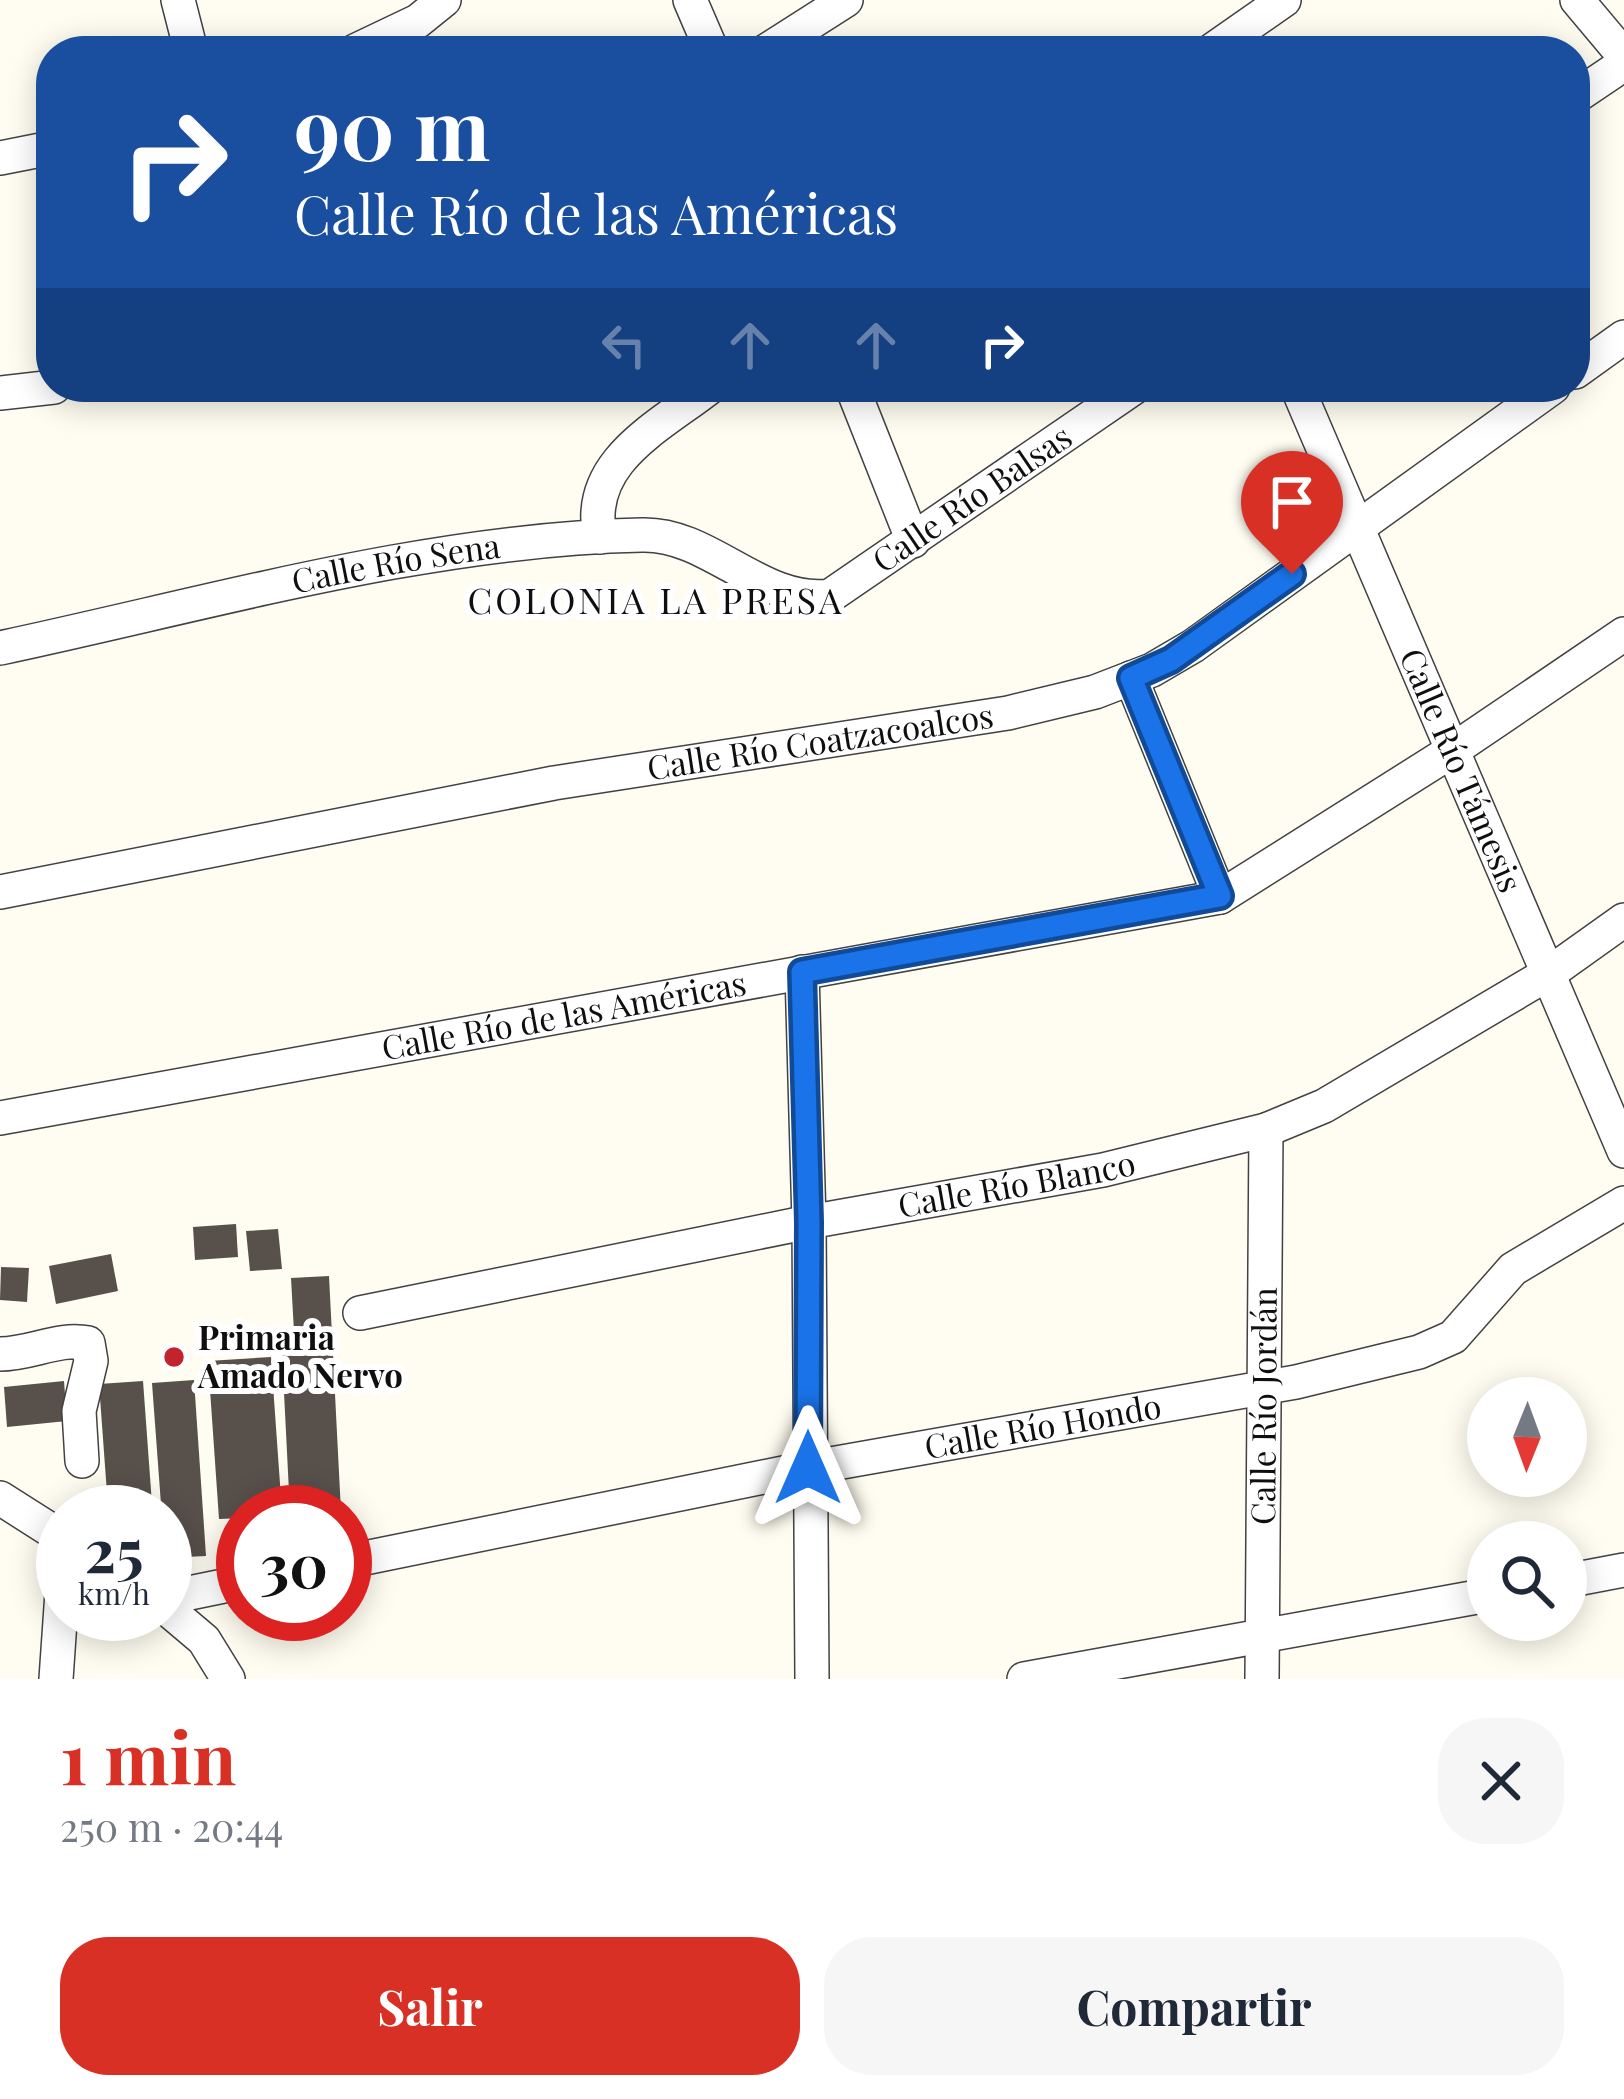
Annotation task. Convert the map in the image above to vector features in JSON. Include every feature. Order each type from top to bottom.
[{"type":"street","points":[[178,0],[187,36]]},
{"type":"street","points":[[386,36],[418,21],[444,0]]},
{"type":"street","points":[[690,0],[706,36]]},
{"type":"street","points":[[790,36],[846,0]]},
{"type":"street","points":[[1232,36],[1285,0]]},
{"type":"street","points":[[1577,0],[1624,60],[1590,86]]},
{"type":"street","points":[[0,158],[36,151]]},
{"type":"street","points":[[1590,361],[1624,337]]},
{"type":"street","points":[[0,393],[36,389]]},
{"type":"street","points":[[600,537],[597,506],[607,474],[692,402]]},
{"type":"street","points":[[858,402],[913,542]]},
{"type":"street","name":"Calle Río Balsas","points":[[600,537],[664,536],[780,590],[815,598],[845,588],[1114,402]]},
{"type":"street","name":"Calle Río Támesis","points":[[1304,402],[1624,1151]]},
{"type":"street","name":"Calle Río Coatzacoalcos","points":[[0,892],[554,783],[1008,713],[1131,678],[1193,646],[1532,402]]},
{"type":"street","name":"Calle Río Sena","points":[[0,648],[396,564],[600,537]]},
{"type":"street","name":"Calle Río de las Américas","points":[[0,1118],[1220,896],[1450,752],[1624,634]]},
{"type":"street","points":[[1131,678],[1220,896]]},
{"type":"street","name":"Calle Río Blanco","points":[[360,1313],[809,1222],[1103,1170],[1266,1130],[1324,1106],[1551,972],[1624,920]]},
{"type":"street","points":[[802,972],[812,1679]]},
{"type":"street","name":"Calle Río Jordán","points":[[1262,1679],[1266,1130]]},
{"type":"street","name":"Calle Río Hondo","points":[[372,1557],[808,1468],[1265,1387],[1442,1344],[1470,1322],[1514,1269],[1624,1203]]},
{"type":"street","points":[[0,1354],[37,1351],[65,1340],[88,1343],[91,1361],[79,1411],[82,1460]]},
{"type":"street","points":[[0,1498],[36,1521]]},
{"type":"street","points":[[1587,1577],[1624,1570]]},
{"type":"street","points":[[1024,1679],[1467,1599]]},
{"type":"street","points":[[192,1630],[228,1679]]},
{"type":"street","points":[[56,1679],[59,1641]]},
{"type":"building","points":[[236,1224],[238,1257],[195,1260],[193,1227]]},
{"type":"building","points":[[278,1229],[282,1269],[250,1271],[246,1231]]},
{"type":"building","points":[[111,1254],[118,1291],[56,1304],[49,1266]]},
{"type":"building","points":[[1,1267],[29,1268],[27,1302],[0,1300]]},
{"type":"building","points":[[329,1276],[340,1485],[289,1485],[281,1333],[294,1332],[291,1278]]},
{"type":"building","points":[[271,1357],[280,1485],[217,1485],[208,1361]]},
{"type":"building","points":[[194,1380],[206,1556],[192,1557],[192,1485],[160,1485],[152,1383]]},
{"type":"building","points":[[64,1381],[67,1421],[7,1427],[4,1387]]},
{"type":"building","points":[[143,1381],[151,1485],[106,1485],[99,1384]]},
{"type":"place","name":"Primaria Amado Nervo","points":[[174,1357]]},
{"type":"district","name":"COLONIA LA PRESA","points":[[656,601]]},
{"type":"route","points":[[808,1468],[809,1222],[802,972],[1220,896],[1131,678],[1193,646],[1292,574]]}]
